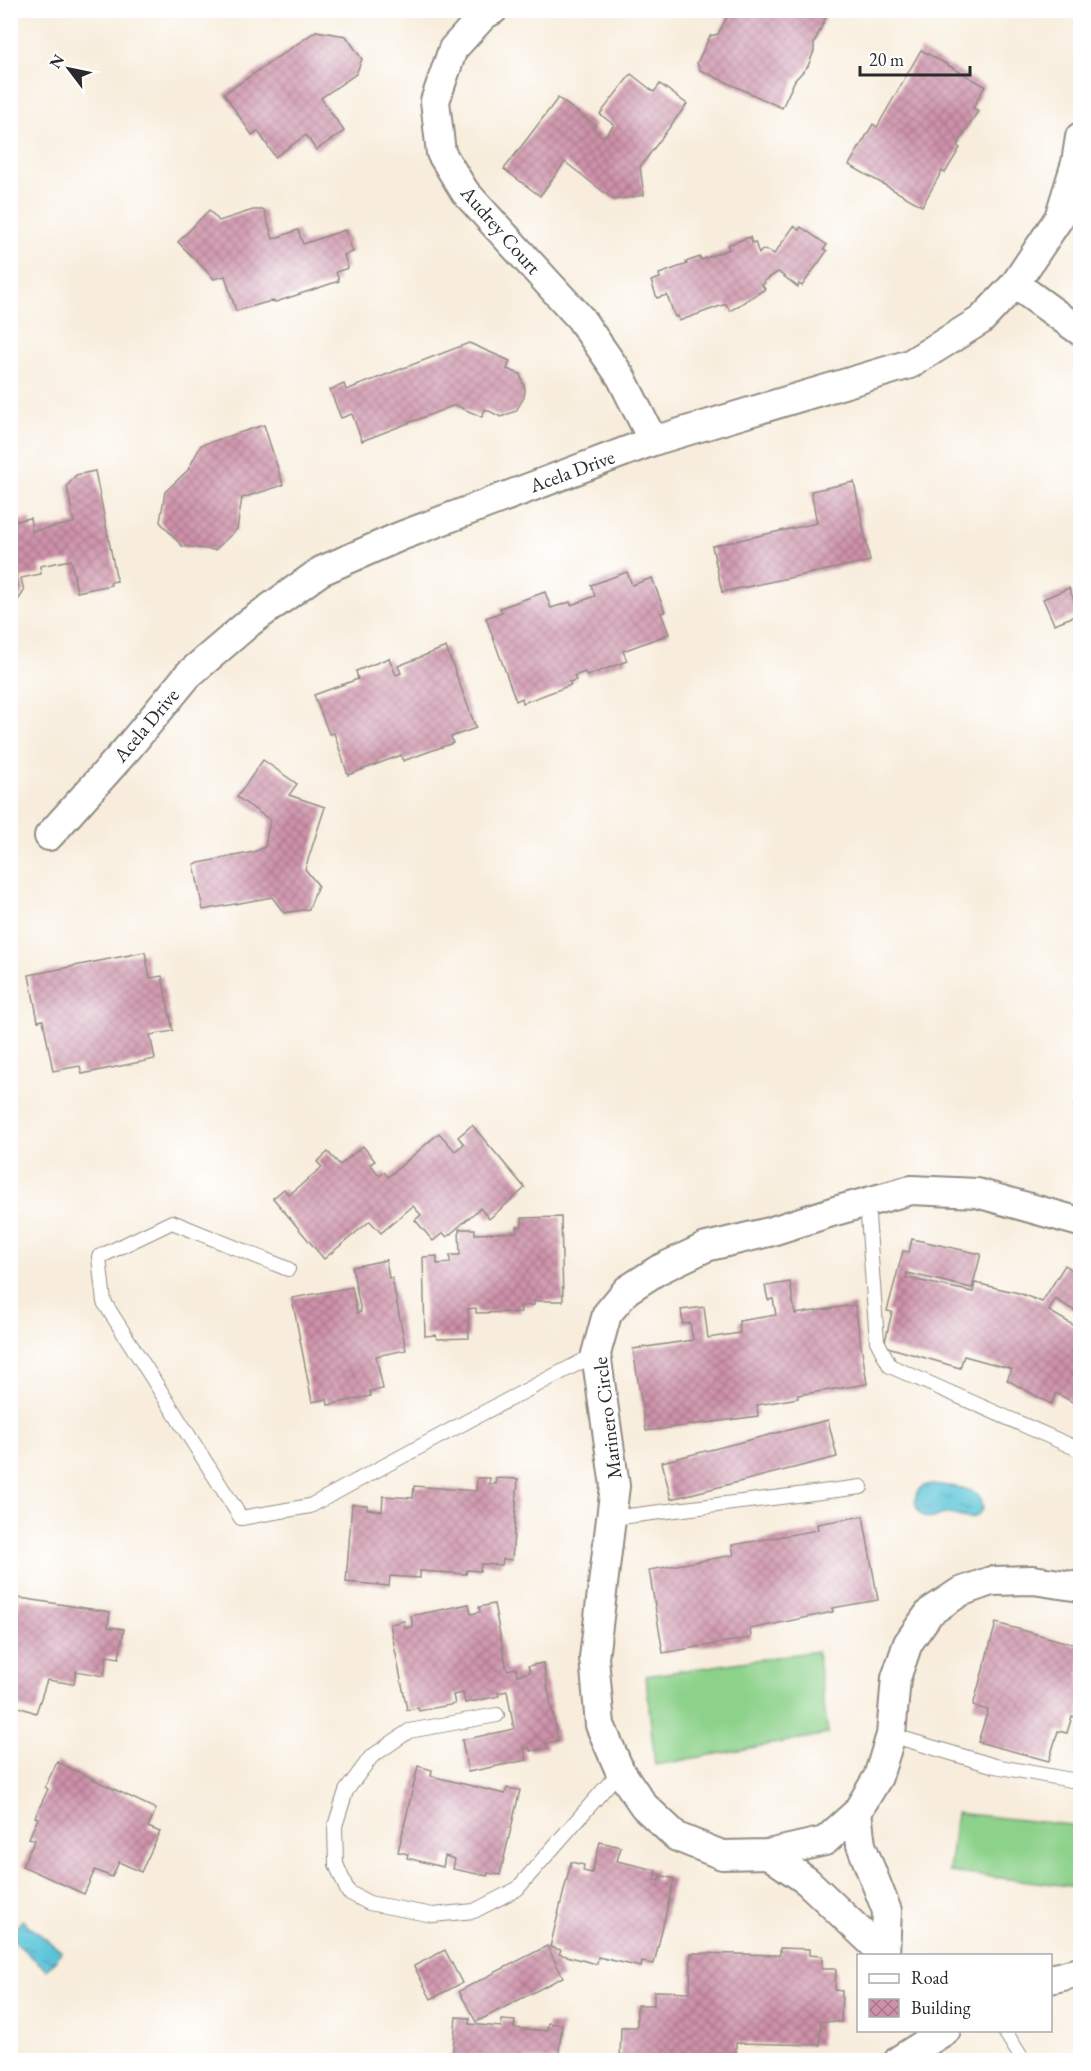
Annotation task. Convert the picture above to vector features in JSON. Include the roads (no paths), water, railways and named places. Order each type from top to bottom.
[{"type":"street","name":"Audrey Court","points":[[493,10],[484,15],[453,49],[435,101],[441,153],[465,192],[580,318],[621,377],[653,441]]},
{"type":"street","name":"Acela Drive","points":[[48,836],[127,749],[188,675],[250,622],[321,571],[401,536],[653,441],[910,364],[981,320],[1016,284],[1059,218],[1076,163],[1080,137]]},
{"type":"street","points":[[1016,284],[1080,331]]},
{"type":"street","name":"Marinero Circle","points":[[1080,1222],[977,1193],[911,1190],[769,1232],[706,1247],[658,1270],[627,1290],[607,1314],[596,1354],[615,1486],[594,1658],[600,1725],[620,1771],[644,1806],[677,1837],[722,1855],[768,1854],[825,1841],[857,1812],[878,1777],[891,1735],[896,1678],[908,1643],[930,1612],[960,1592],[991,1581],[1033,1580],[1080,1587]]},
{"type":"street","points":[[857,1812],[861,1845],[887,1911],[885,1954]]},
{"type":"street","points":[[768,1854],[807,1881],[885,1954]]},
{"type":"street","points":[[1052,1979],[1080,1972]]},
{"type":"street","points":[[899,2061],[935,2033]]},
{"type":"lane","points":[[867,1202],[877,1341],[890,1366],[1080,1450]]},
{"type":"lane","points":[[288,1269],[172,1222],[99,1257],[104,1302],[241,1518],[310,1506],[596,1354]]},
{"type":"lane","points":[[612,1518],[861,1487]]},
{"type":"lane","points":[[497,1715],[409,1731],[371,1756],[346,1791],[335,1826],[336,1864],[348,1892],[369,1903],[433,1915],[474,1911],[517,1889],[620,1771]]},
{"type":"lane","points":[[891,1735],[995,1766],[1071,1780],[1080,1779]]},
{"type":"lane","points":[[1005,2032],[1023,2061]]},
{"type":"water","points":[[933,1484],[959,1487],[976,1493],[981,1499],[982,1509],[973,1518],[951,1514],[942,1514],[933,1518],[925,1516],[917,1508],[916,1496],[922,1487]]},
{"type":"water","points":[[22,1920],[62,1952],[47,1970],[11,1939],[11,1935]]}]
